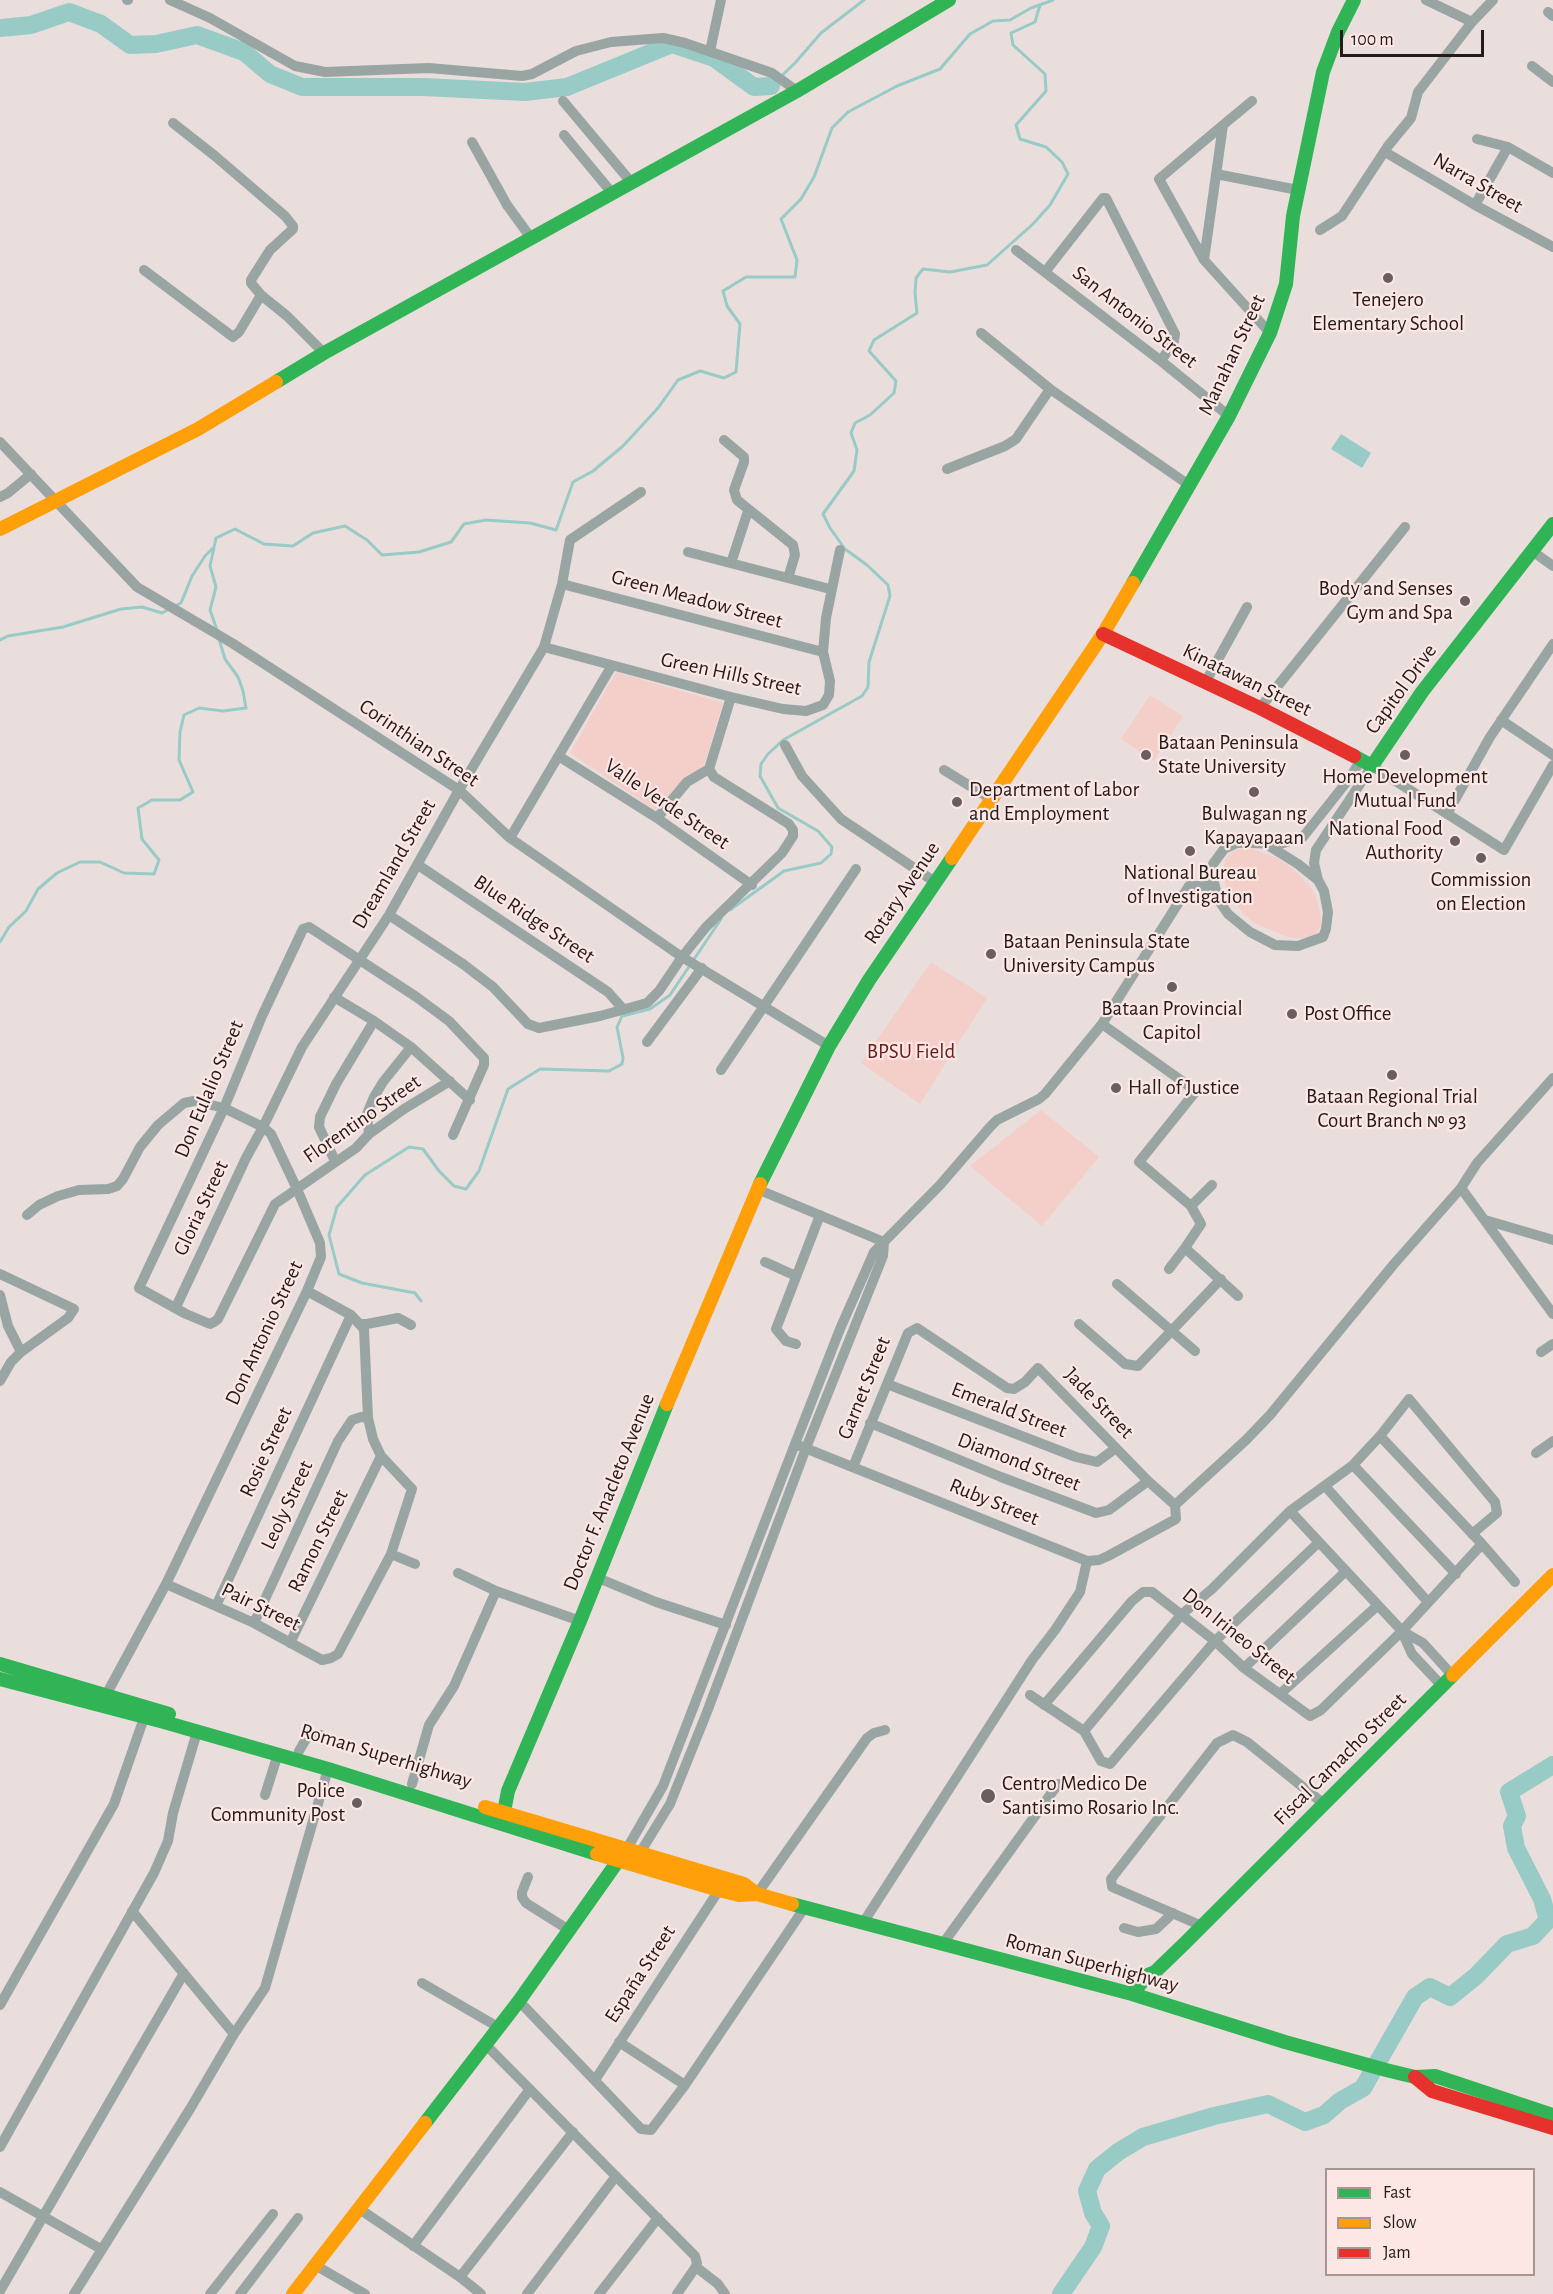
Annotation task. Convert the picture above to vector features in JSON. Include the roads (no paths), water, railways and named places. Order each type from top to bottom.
[{"type":"main road","points":[[0,529],[198,429],[324,353],[612,193],[792,87],[949,0]]},
{"type":"main road","name":"Manahan Street","points":[[1103,634],[1229,416],[1270,333],[1286,284],[1293,216],[1323,72],[1354,0]]},
{"type":"main road","name":"Capitol Drive","points":[[1366,763],[1553,524]]},
{"type":"main road","name":"Kinatawan Street","points":[[1103,634],[1260,708],[1366,763]]},
{"type":"main road","name":"Rotary Avenue","points":[[758,1189],[829,1046],[869,981],[1103,634]]},
{"type":"main road","name":"Doctor F. Anacleto Avenue","points":[[503,1818],[508,1791],[598,1578],[678,1376],[758,1189]]},
{"type":"main road","name":"Fiscal Camacho Street","points":[[1138,1996],[1149,1976],[1443,1687],[1553,1575]]},
{"type":"main road","name":"Roman Superhighway","points":[[0,1664],[412,1784],[624,1863],[739,1895],[757,1894],[1138,1996],[1386,2070],[1414,2077],[1435,2076],[1553,2115]]},
{"type":"main road","name":"Roman Superhighway","points":[[0,1679],[503,1818],[634,1851],[744,1884],[757,1894]]},
{"type":"main road","points":[[293,2294],[519,2001],[569,1930],[624,1863]]},
{"type":"main road","name":"Roman Superhighway","points":[[1414,2077],[1432,2091],[1553,2128]]},
{"type":"street","points":[[170,0],[210,18],[296,66],[325,72],[429,68],[522,76],[532,74],[576,51],[611,42],[663,38],[710,51],[772,73],[792,87]]},
{"type":"street","points":[[1426,0],[1472,22]]},
{"type":"street","points":[[1320,230],[1342,216],[1411,118],[1418,92],[1472,22],[1493,0]]},
{"type":"street","points":[[710,51],[722,1]]},
{"type":"street","points":[[1532,66],[1553,82]]},
{"type":"street","points":[[563,101],[631,182]]},
{"type":"street","points":[[1252,101],[1159,179],[1204,260],[1270,333]]},
{"type":"street","points":[[173,123],[216,156],[285,216],[293,226],[293,229],[270,250],[251,283],[324,353]]},
{"type":"street","points":[[1204,260],[1223,125]]},
{"type":"street","points":[[564,135],[612,193]]},
{"type":"street","points":[[1478,139],[1508,147],[1553,173]]},
{"type":"street","points":[[472,142],[507,206],[531,238]]},
{"type":"street","points":[[1475,205],[1508,147]]},
{"type":"street","name":"Narra Street","points":[[1385,152],[1475,205],[1553,247]]},
{"type":"street","points":[[1216,174],[1298,190]]},
{"type":"street","points":[[1045,272],[1103,198],[1106,198],[1175,334],[1174,341],[1161,361]]},
{"type":"street","name":"San Antonio Street","points":[[1016,250],[1229,416]]},
{"type":"street","points":[[144,270],[232,337],[239,332],[261,295]]},
{"type":"street","points":[[981,333],[1050,389],[1189,485]]},
{"type":"street","points":[[947,469],[1005,446],[1016,439],[1050,389]]},
{"type":"street","points":[[724,440],[744,457],[734,490],[737,500],[793,545],[795,555],[788,578]]},
{"type":"street","name":"Corinthian Street","points":[[0,442],[137,588],[232,643],[459,790],[510,838],[693,963],[829,1046]]},
{"type":"street","points":[[0,497],[30,474]]},
{"type":"street","name":"Dreamland Street","points":[[360,960],[389,915],[459,790],[544,647],[562,584],[570,540],[641,492]]},
{"type":"street","points":[[731,564],[748,511]]},
{"type":"street","points":[[1260,708],[1405,527]]},
{"type":"street","name":"Green Hills Street","points":[[544,647],[611,667],[730,697],[783,709],[806,711],[823,705],[829,695],[830,681],[823,652],[830,589],[840,550]]},
{"type":"street","points":[[1532,551],[1553,566]]},
{"type":"street","points":[[688,552],[830,589]]},
{"type":"street","name":"Green Meadow Street","points":[[562,584],[823,652]]},
{"type":"street","points":[[1205,683],[1247,607]]},
{"type":"street","points":[[1447,814],[1501,720],[1553,644]]},
{"type":"street","points":[[510,838],[560,757],[611,667]]},
{"type":"street","points":[[657,818],[687,782],[709,769],[730,697]]},
{"type":"street","points":[[1501,720],[1553,755]]},
{"type":"street","points":[[785,745],[802,776],[841,819],[935,882]]},
{"type":"street","name":"Valle Verde Street","points":[[560,757],[657,818],[752,885]]},
{"type":"street","points":[[1366,763],[1504,850],[1553,765]]},
{"type":"street","points":[[1366,763],[1316,850],[1314,863],[1327,901],[1326,928],[1323,937],[1298,946],[1275,945],[1239,924],[1228,914],[1213,886],[1213,864],[1224,849],[1237,843],[1280,844],[1303,837],[1349,779],[1366,763]]},
{"type":"street","points":[[647,1042],[693,963],[706,927],[752,885],[782,853],[793,836],[793,830],[789,824],[714,777],[709,769]]},
{"type":"street","points":[[944,770],[991,799]]},
{"type":"street","points":[[1266,844],[1318,880]]},
{"type":"street","name":"Blue Ridge Street","points":[[418,865],[608,992],[623,1010]]},
{"type":"street","points":[[721,1070],[856,869]]},
{"type":"street","points":[[634,1851],[657,1800],[840,1329],[874,1252],[940,1185],[990,1126],[1045,1094],[1102,1024],[1189,886],[1213,886]]},
{"type":"street","points":[[389,915],[440,948],[493,987],[528,1024],[538,1028],[647,1003],[693,963]]},
{"type":"street","name":"Don Eulalio Street","points":[[297,1189],[275,1204],[218,1319],[210,1324],[139,1288],[224,1108],[262,1016],[303,929],[309,927],[449,1021],[484,1058],[484,1065],[470,1100]]},
{"type":"street","points":[[27,1215],[39,1205],[58,1196],[79,1190],[108,1189],[117,1186],[140,1147],[158,1125],[184,1103],[194,1101],[224,1108],[263,1127],[302,1047],[360,960]]},
{"type":"street","points":[[334,997],[411,1047],[470,1100],[453,1135]]},
{"type":"street","points":[[335,1161],[319,1127],[320,1117],[336,1084],[374,1021]]},
{"type":"street","points":[[1102,1024],[1196,1091],[1139,1162],[1191,1206],[1201,1224],[1168,1269]]},
{"type":"street","points":[[369,1134],[367,1114],[374,1097],[411,1047]]},
{"type":"street","points":[[863,1923],[1026,1670],[1080,1592],[1088,1561],[1108,1556],[1176,1519],[1175,1505],[1270,1415],[1394,1264],[1461,1188],[1477,1163],[1553,1078]]},
{"type":"street","name":"Florentino Street","points":[[297,1189],[356,1148],[369,1134],[404,1109],[450,1082]]},
{"type":"street","name":"Don Antonio Street","points":[[106,1695],[166,1584],[307,1291],[321,1257],[320,1244],[297,1189],[274,1138],[263,1127]]},
{"type":"street","name":"Gloria Street","points":[[176,1307],[246,1158],[263,1127]]},
{"type":"street","points":[[1191,1206],[1212,1185]]},
{"type":"street","points":[[1461,1188],[1553,1314]]},
{"type":"street","points":[[758,1189],[884,1242]]},
{"type":"street","points":[[796,1344],[786,1341],[776,1329],[820,1215]]},
{"type":"street","points":[[1485,1220],[1553,1240]]},
{"type":"street","points":[[624,1863],[670,1804],[806,1448],[883,1256],[884,1242]]},
{"type":"street","points":[[1185,1248],[1238,1296]]},
{"type":"street","points":[[765,1262],[796,1276]]},
{"type":"street","points":[[0,1277],[74,1309],[68,1318],[21,1352],[11,1362],[0,1381]]},
{"type":"street","points":[[1079,1324],[1125,1364],[1132,1367],[1138,1366],[1221,1279]]},
{"type":"street","points":[[1117,1284],[1196,1351]]},
{"type":"street","points":[[307,1291],[361,1323],[398,1318],[411,1325]]},
{"type":"street","points":[[0,1294],[8,1326],[21,1352]]},
{"type":"street","name":"Rosie Street","points":[[216,1606],[351,1315]]},
{"type":"street","points":[[361,1323],[366,1336],[368,1418],[373,1439],[381,1456],[412,1489],[391,1554],[415,1564]]},
{"type":"street","name":"Jade Street","points":[[917,1328],[1007,1388],[1014,1389],[1025,1382],[1038,1368],[1148,1481],[1175,1505]]},
{"type":"street","name":"Garnet Street","points":[[853,1467],[908,1333],[917,1328]]},
{"type":"street","points":[[1541,1352],[1553,1344]]},
{"type":"street","name":"Emerald Street","points":[[886,1384],[1097,1462],[1116,1448]]},
{"type":"street","points":[[1084,1731],[1181,1616],[1212,1589],[1290,1511],[1353,1465],[1380,1436],[1409,1399],[1495,1502],[1497,1513],[1472,1533]]},
{"type":"street","name":"Leoly Street","points":[[254,1623],[342,1434],[352,1420],[361,1417],[368,1418]]},
{"type":"street","name":"Diamond Street","points":[[870,1424],[1096,1513],[1109,1510],[1148,1481]]},
{"type":"street","points":[[1380,1436],[1515,1582]]},
{"type":"street","points":[[1536,1453],[1553,1441]]},
{"type":"street","name":"Ruby Street","points":[[795,1444],[1088,1561]]},
{"type":"street","name":"Ramon Street","points":[[290,1643],[381,1456]]},
{"type":"street","points":[[1353,1465],[1456,1574]]},
{"type":"street","points":[[1325,1486],[1428,1602]]},
{"type":"street","points":[[1290,1511],[1402,1632],[1423,1643],[1453,1676]]},
{"type":"street","points":[[1030,1695],[1084,1731],[1101,1761],[1110,1764],[1215,1641],[1318,1543]]},
{"type":"street","points":[[1402,1632],[1482,1544]]},
{"type":"street","points":[[754,1549],[766,1554]]},
{"type":"street","name":"Pair Street","points":[[166,1584],[254,1623],[322,1660],[338,1654],[391,1554]]},
{"type":"street","points":[[1244,1668],[1346,1572]]},
{"type":"street","points":[[458,1573],[496,1591],[580,1621]]},
{"type":"street","points":[[598,1578],[656,1602],[726,1625]]},
{"type":"street","points":[[412,1784],[429,1725],[454,1686],[496,1591]]},
{"type":"street","name":"Don Irineo Street","points":[[1044,1705],[1132,1601],[1143,1592],[1152,1592],[1215,1641],[1244,1668],[1310,1716],[1321,1710],[1402,1632]]},
{"type":"street","points":[[1280,1694],[1377,1606]]},
{"type":"street","points":[[1402,1632],[1412,1654],[1443,1687]]},
{"type":"street","points":[[0,2005],[114,1804],[144,1718]]},
{"type":"street","points":[[757,1894],[867,1738],[885,1730]]},
{"type":"street","points":[[0,2147],[154,1873],[168,1841],[173,1813],[197,1732]]},
{"type":"street","points":[[299,1751],[309,1734],[321,1735]]},
{"type":"street","points":[[1202,1926],[1112,1887],[1112,1879],[1218,1743],[1233,1735],[1239,1738],[1324,1804]]},
{"type":"street","points":[[265,1795],[278,1754]]},
{"type":"street","points":[[74,2294],[190,2109],[234,2034],[266,1988],[328,1769]]},
{"type":"street","points":[[942,1945],[1058,1784]]},
{"type":"street","points":[[657,1800],[670,1804]]},
{"type":"street","points":[[528,1877],[522,1892],[526,1903],[569,1930]]},
{"type":"street","name":"España Street","points":[[595,2080],[719,1890]]},
{"type":"street","points":[[519,2001],[641,2129],[651,2130],[685,2085],[805,1907]]},
{"type":"street","points":[[132,1911],[234,2034]]},
{"type":"street","points":[[1124,1928],[1138,1932],[1156,1929],[1173,1913]]},
{"type":"street","points":[[0,2291],[184,1973]]},
{"type":"street","points":[[422,1983],[498,2027]]},
{"type":"street","points":[[619,2042],[685,2085]]},
{"type":"street","points":[[485,2044],[695,2256],[696,2266],[677,2294]]},
{"type":"street","points":[[413,2246],[530,2089]]},
{"type":"street","points":[[460,2277],[573,2133]]},
{"type":"street","points":[[526,2294],[616,2176]]},
{"type":"street","points":[[0,2192],[101,2249]]},
{"type":"street","points":[[358,2208],[482,2294]]},
{"type":"street","points":[[210,2294],[273,2214]]},
{"type":"street","points":[[240,2294],[298,2218]]},
{"type":"street","points":[[599,2294],[658,2218]]},
{"type":"street","points":[[315,2265],[365,2294]]},
{"type":"street","points":[[696,2266],[718,2284],[725,2294]]},
{"type":"water","points":[[1341,434],[1371,453],[1362,468],[1331,449]]},
{"type":"waterway","points":[[771,86],[821,33],[864,0]]},
{"type":"waterway","points":[[217,630],[210,610],[216,587],[210,566],[216,538],[235,529],[264,544],[293,546],[313,533],[345,526],[367,540],[382,555],[419,552],[451,542],[464,524],[486,520],[530,523],[556,530],[573,482],[593,471],[623,446],[658,408],[678,380],[700,371],[724,378],[736,372],[740,324],[727,306],[723,291],[746,277],[795,277],[797,260],[781,219],[801,199],[814,177],[832,128],[848,112],[897,86],[940,69],[970,34],[993,21],[1010,20],[1031,8],[1053,0]]},
{"type":"waterway","points":[[730,910],[784,871],[821,863],[831,854],[832,847],[818,831],[778,808],[760,776],[761,764],[783,740],[862,696],[868,687],[869,662],[890,596],[888,585],[867,565],[845,549],[823,514],[854,471],[857,450],[851,433],[855,423],[870,415],[894,393],[896,381],[869,351],[874,340],[917,313],[916,278],[923,269],[950,272],[987,265],[1033,224],[1050,205],[1068,174],[1062,162],[1046,147],[1020,139],[1016,125],[1046,91],[1045,74],[1013,45],[1011,33],[1035,22],[1040,5]]},
{"type":"waterway","points":[[0,28],[31,25],[69,12],[101,24],[130,45],[156,44],[197,35],[244,52],[270,74],[302,87],[423,87],[525,92],[567,87],[672,44],[714,58],[754,87],[771,86]]},
{"type":"waterway","points":[[175,606],[181,603],[192,576],[213,548]]},
{"type":"waterway","points":[[0,640],[8,636],[63,627],[121,609],[142,607],[162,613],[169,609]]},
{"type":"waterway","points":[[0,942],[9,927],[26,911],[38,889],[57,873],[80,862],[100,862],[124,873],[154,874],[159,860],[142,839],[138,808],[152,800],[180,800],[193,792],[179,760],[180,732],[184,715],[199,708],[223,711],[246,708],[238,677],[225,659],[219,639]]},
{"type":"waterway","points":[[421,1301],[415,1293],[362,1283],[339,1274],[329,1235],[337,1207],[365,1175],[409,1147],[423,1149],[439,1171],[454,1186],[466,1189],[479,1171],[508,1089],[540,1069],[609,1071],[622,1064],[617,1027],[622,1016],[650,1009],[670,995],[721,919]]},
{"type":"waterway","points":[[1061,2294],[1093,2247],[1101,2226],[1093,2213],[1087,2191],[1097,2169],[1118,2152],[1143,2137],[1214,2116],[1268,2104],[1305,2122],[1324,2115],[1340,2101],[1363,2088],[1415,1997],[1430,1987],[1450,1997],[1476,1976],[1507,1944],[1533,1936],[1548,1920],[1542,1899],[1516,1848],[1512,1826],[1517,1816],[1509,1792],[1553,1765]]},
{"type":"place","name":"Tenejero Elementary School","points":[[1388,278]]},
{"type":"place","name":"Body and Senses Gym and Spa","points":[[1465,601]]},
{"type":"place","name":"Bataan Peninsula State University","points":[[1146,755]]},
{"type":"place","name":"Home Development Mutual Fund","points":[[1405,755]]},
{"type":"place","name":"Bulwagan ng Kapayapaan","points":[[1254,792]]},
{"type":"place","name":"Department of Labor and Employment","points":[[957,802]]},
{"type":"place","name":"National Food Authority","points":[[1455,841]]},
{"type":"place","name":"National Bureau of Investigation","points":[[1190,851]]},
{"type":"place","name":"Commission on Election","points":[[1481,858]]},
{"type":"place","name":"Bataan Peninsula State University Campus","points":[[991,954]]},
{"type":"place","name":"Bataan Provincial Capitol","points":[[1172,987]]},
{"type":"place","name":"Post Office","points":[[1292,1014]]},
{"type":"place","name":"Bataan Regional Trial Court Branch № 93","points":[[1392,1075]]},
{"type":"place","name":"Hall of Justice","points":[[1116,1088]]},
{"type":"place","name":"Centro Medico De Santisimo Rosario Inc.","points":[[988,1796]]},
{"type":"place","name":"Police Community Post","points":[[357,1803]]},
{"type":"park label","name":"BPSU Field","points":[[911,1052]]}]
